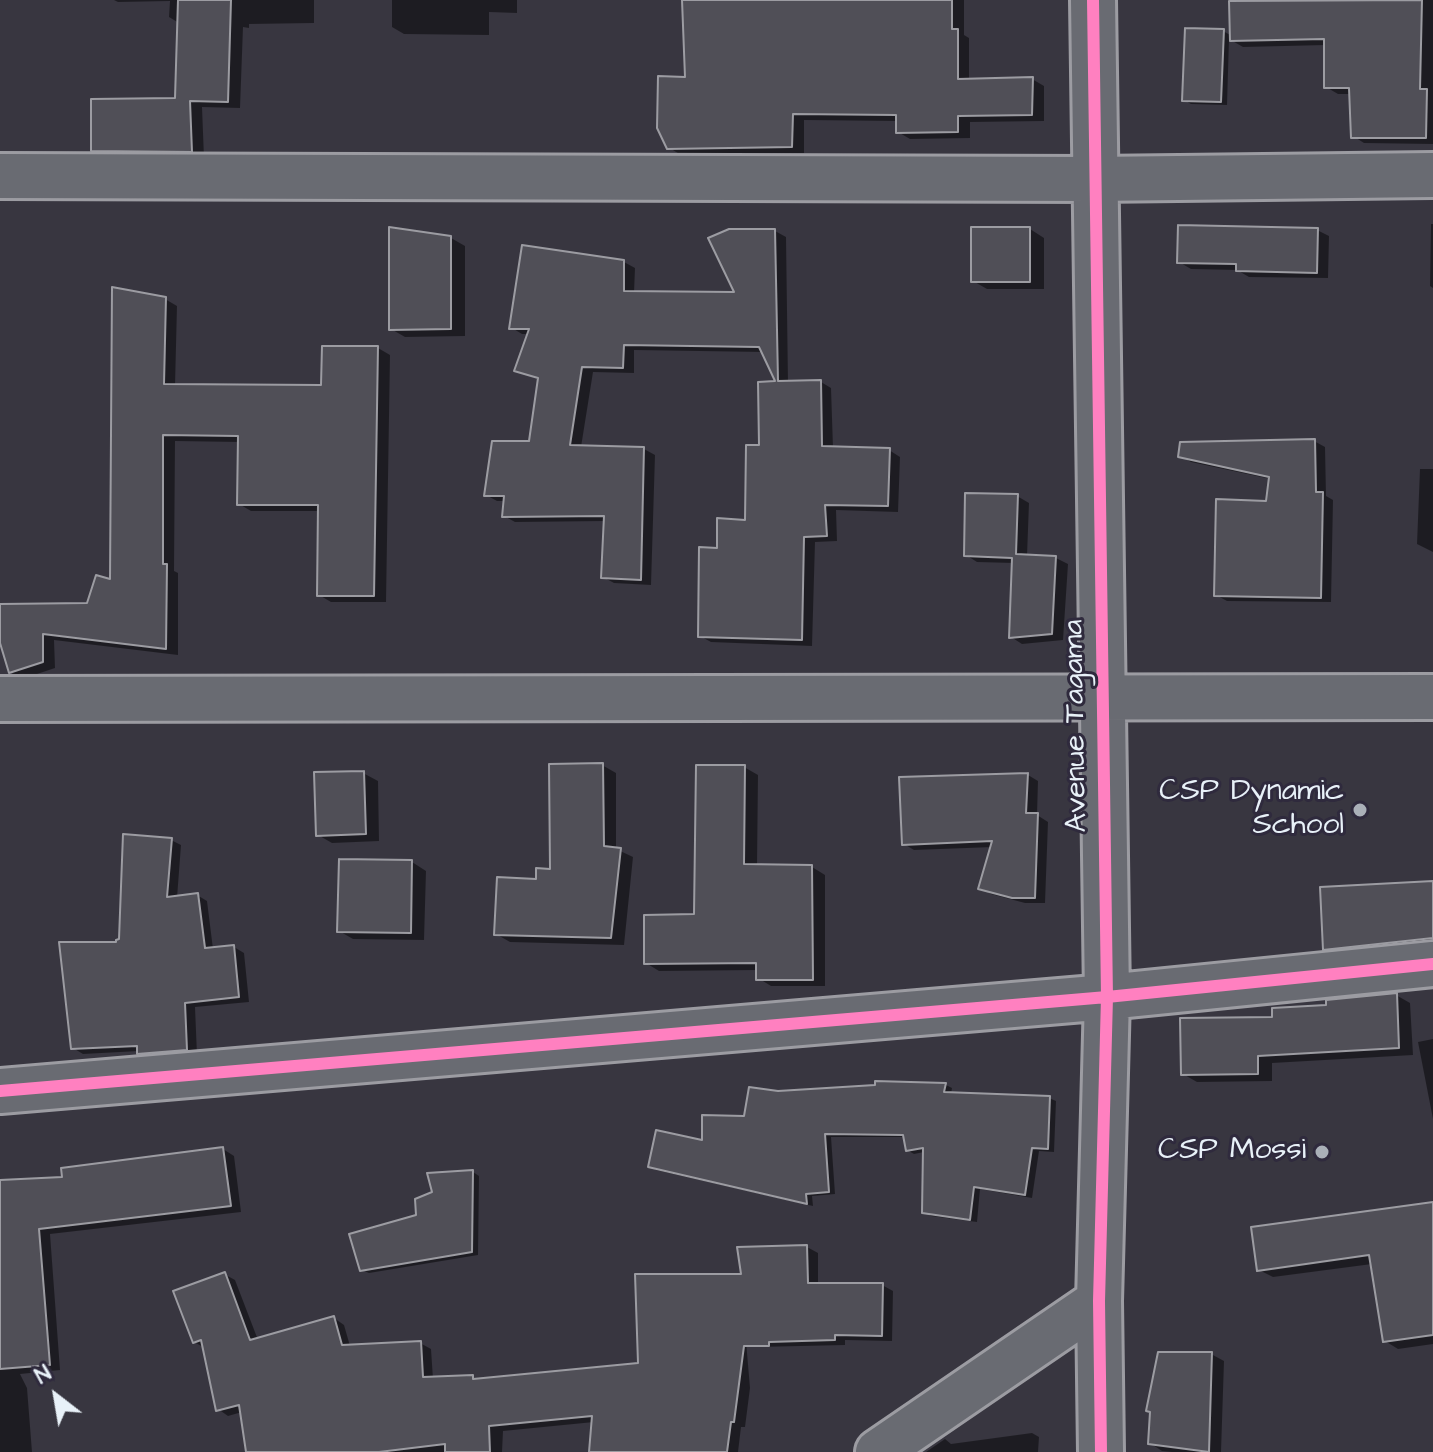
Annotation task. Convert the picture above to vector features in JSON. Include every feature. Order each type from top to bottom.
[{"type":"street","name":"Avenue Tagama","points":[[1093,0],[1107,997],[1099,1301],[1101,1452]]},
{"type":"street","points":[[0,176],[1094,179],[1433,175]]},
{"type":"street","points":[[0,699],[1433,697]]},
{"type":"street","points":[[0,1091],[1107,997],[1433,964]]},
{"type":"street","points":[[878,1452],[1099,1301]]},
{"type":"building","points":[[178,0],[231,0],[228,102],[190,101],[192,152],[91,151],[91,99],[175,98]]},
{"type":"building","points":[[682,0],[952,0],[952,29],[958,29],[958,79],[1033,77],[1032,115],[958,116],[958,132],[896,133],[896,115],[793,114],[792,147],[667,149],[657,128],[658,76],[685,77]]},
{"type":"building","points":[[1422,0],[1420,89],[1427,89],[1426,138],[1351,138],[1349,88],[1324,88],[1324,39],[1230,41],[1229,1]]},
{"type":"building","points":[[1185,28],[1224,29],[1221,102],[1182,101]]},
{"type":"building","points":[[1178,225],[1318,228],[1317,273],[1236,271],[1236,264],[1177,263]]},
{"type":"building","points":[[389,227],[451,236],[451,329],[389,330]]},
{"type":"building","points":[[971,227],[1030,227],[1030,282],[971,282]]},
{"type":"building","points":[[729,229],[775,229],[778,381],[821,380],[822,446],[890,448],[888,506],[825,505],[827,536],[804,537],[802,640],[698,637],[699,547],[717,548],[717,518],[745,520],[746,445],[759,445],[758,382],[775,381],[759,347],[624,345],[623,368],[582,367],[570,445],[644,447],[641,580],[601,578],[604,516],[502,517],[504,496],[484,496],[492,441],[529,441],[538,378],[514,371],[529,329],[509,329],[522,245],[624,260],[624,291],[734,292],[708,238]]},
{"type":"building","points":[[112,287],[166,297],[164,384],[321,385],[322,346],[378,346],[374,596],[317,596],[318,505],[237,505],[238,436],[163,435],[166,649],[43,634],[43,662],[9,673],[0,643],[0,604],[87,603],[96,575],[110,579]]},
{"type":"building","points":[[1315,439],[1316,492],[1323,492],[1321,598],[1214,596],[1216,499],[1266,501],[1269,477],[1178,457],[1180,442]]},
{"type":"building","points":[[965,493],[1018,494],[1016,554],[1056,556],[1052,634],[1009,638],[1012,558],[964,556]]},
{"type":"building","points":[[603,763],[604,846],[621,848],[611,938],[494,935],[497,877],[536,879],[536,868],[550,869],[549,764]]},
{"type":"building","points":[[696,765],[745,765],[744,864],[812,865],[813,980],[756,980],[756,963],[644,964],[644,915],[694,914]]},
{"type":"building","points":[[364,771],[366,834],[316,836],[314,772]]},
{"type":"building","points":[[1028,773],[1026,813],[1038,813],[1035,898],[1012,898],[978,889],[992,841],[902,845],[899,777]]},
{"type":"building","points":[[123,834],[172,838],[167,897],[198,893],[205,948],[234,945],[239,997],[185,1003],[187,1050],[137,1054],[137,1046],[71,1049],[59,942],[116,942],[119,939]]},
{"type":"building","points":[[339,859],[412,860],[411,933],[337,932]]},
{"type":"building","points":[[1433,881],[1433,938],[1323,950],[1320,887]]},
{"type":"building","points":[[1397,993],[1399,1048],[1258,1056],[1258,1074],[1181,1075],[1180,1018],[1272,1017],[1272,1008],[1326,1005],[1326,1000]]},
{"type":"building","points":[[875,1081],[946,1083],[944,1092],[1050,1096],[1048,1149],[1032,1148],[1025,1195],[974,1187],[970,1220],[922,1213],[923,1148],[906,1151],[903,1135],[825,1134],[829,1192],[806,1194],[807,1204],[648,1167],[656,1130],[702,1140],[702,1115],[744,1116],[749,1087],[778,1091],[875,1085]]},
{"type":"building","points":[[223,1147],[231,1206],[39,1229],[50,1365],[0,1369],[0,1180],[62,1177],[61,1168]]},
{"type":"building","points":[[473,1170],[472,1252],[360,1271],[349,1234],[416,1215],[415,1199],[432,1192],[427,1173]]},
{"type":"building","points":[[1433,1202],[1433,1335],[1383,1342],[1369,1255],[1257,1271],[1251,1227]]},
{"type":"building","points":[[807,1245],[808,1283],[883,1283],[882,1336],[835,1335],[835,1340],[744,1346],[727,1452],[589,1452],[592,1416],[489,1426],[490,1452],[445,1452],[445,1444],[379,1452],[246,1452],[239,1405],[216,1411],[201,1340],[193,1343],[173,1291],[225,1272],[250,1340],[334,1316],[342,1345],[421,1341],[423,1377],[473,1375],[473,1379],[638,1363],[635,1274],[741,1274],[737,1247]]},
{"type":"building","points":[[1158,1352],[1212,1352],[1209,1452],[1148,1444],[1150,1412],[1146,1411]]},
{"type":"cycle path","points":[[1093,0],[1107,997],[1099,1301],[1101,1452]]},
{"type":"cycle path","points":[[0,1091],[1107,997],[1433,964]]},
{"type":"place","name":"CSP Dynamic School","points":[[1360,810]]},
{"type":"place","name":"CSP Mossi","points":[[1322,1152]]}]
